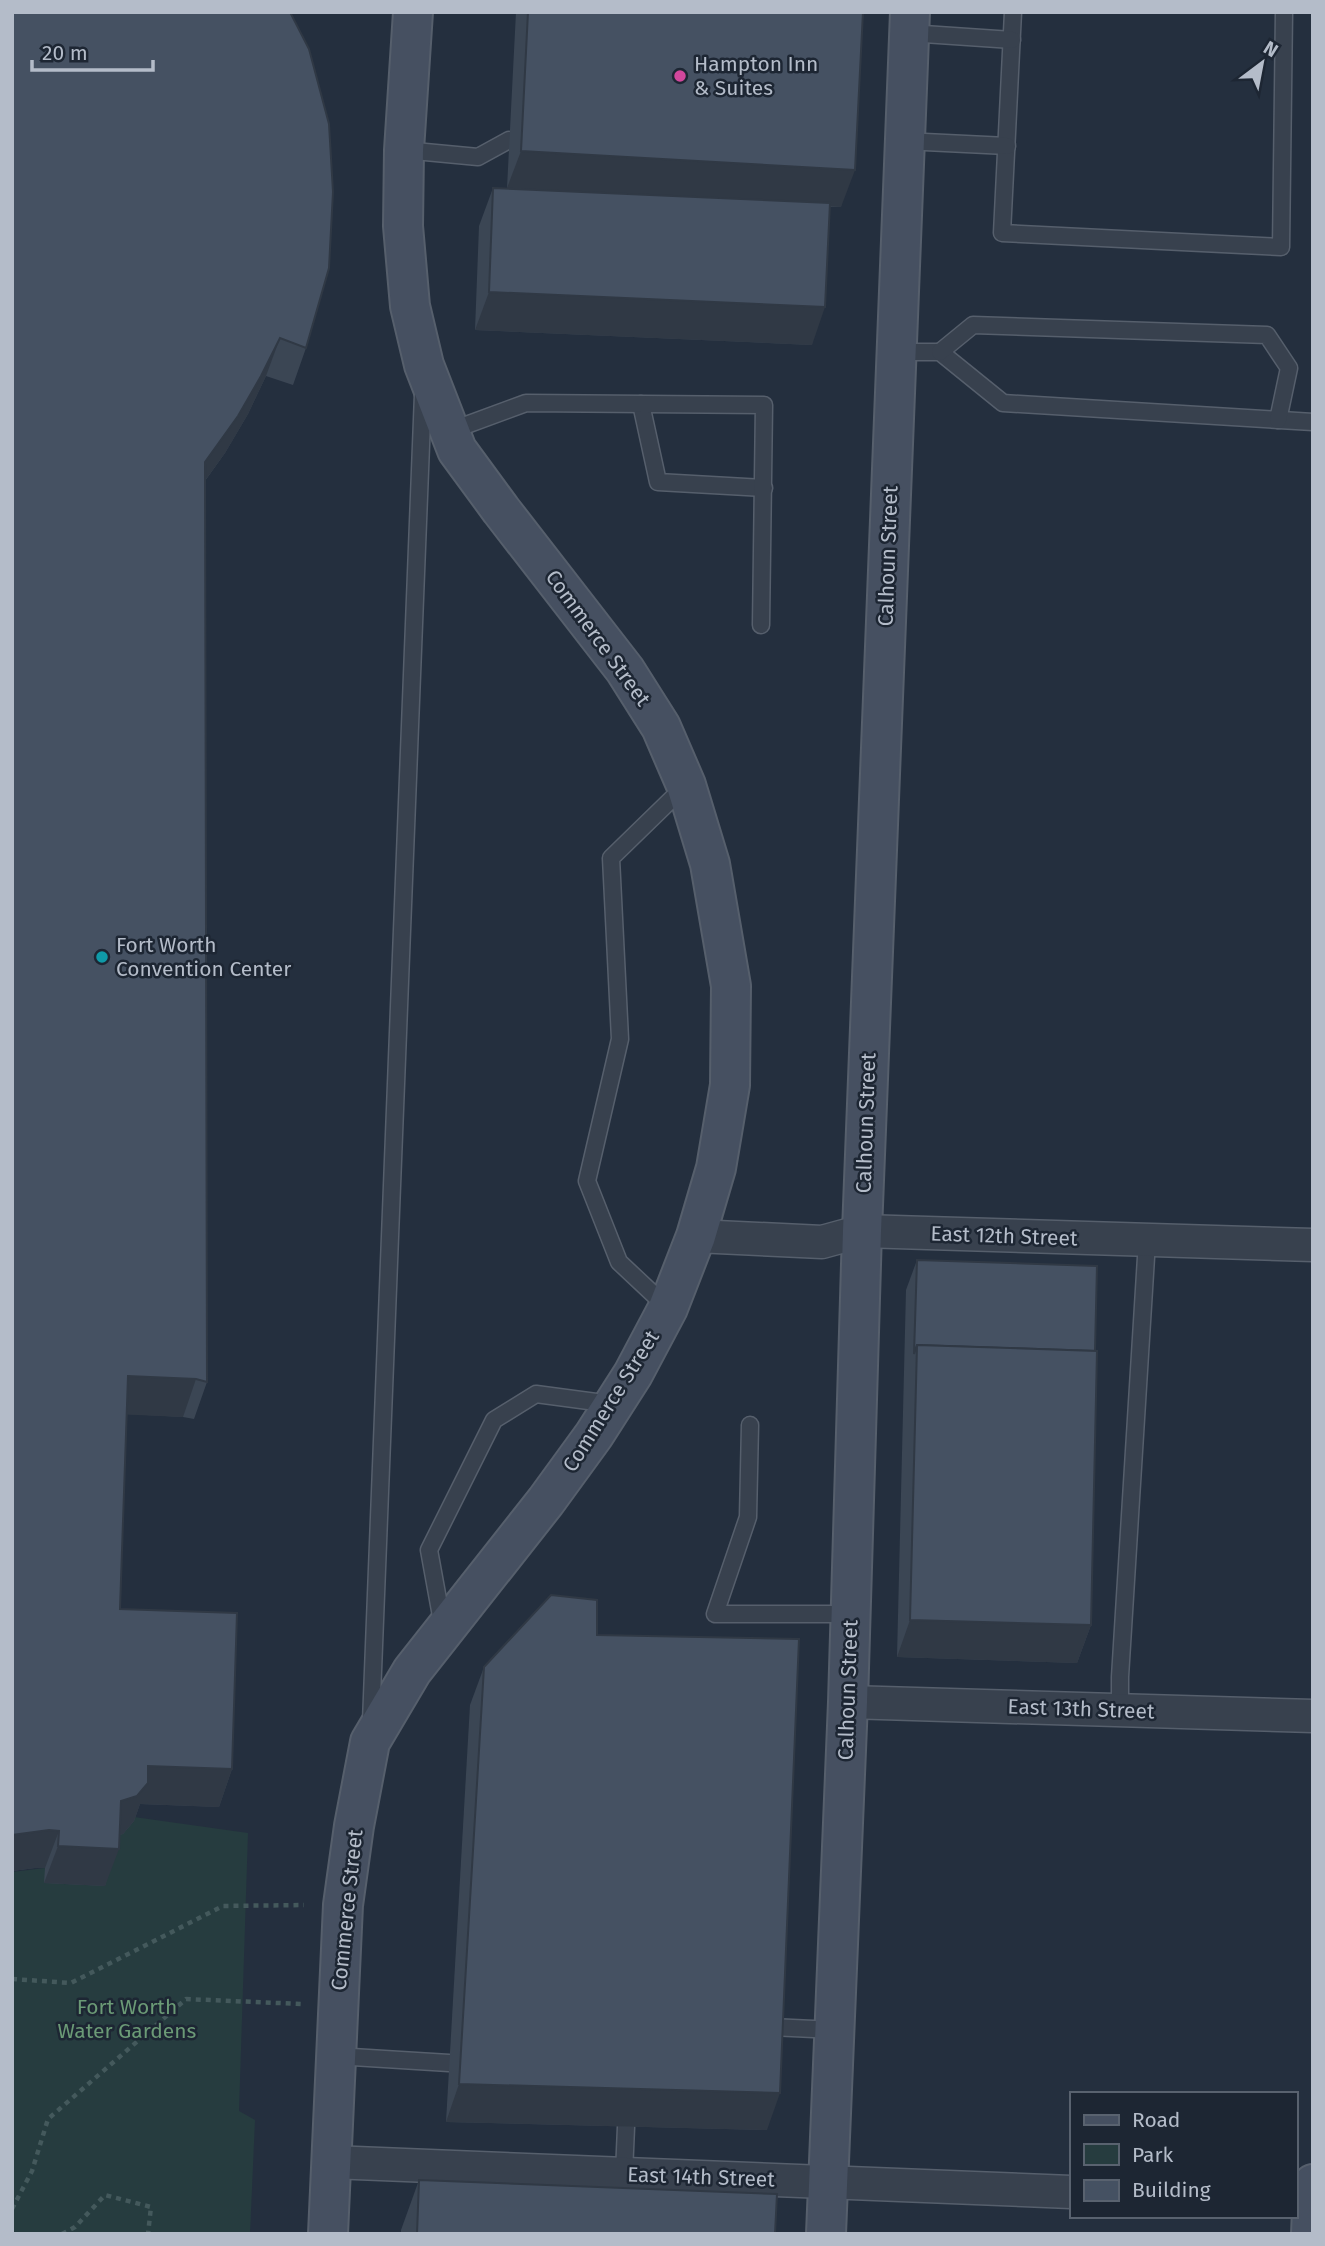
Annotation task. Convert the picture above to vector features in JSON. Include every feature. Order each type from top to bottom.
[{"type":"street","name":"Commerce Street","points":[[328,2234],[343,1905],[370,1742],[412,1671],[546,1500],[633,1374],[667,1308],[696,1236],[716,1168],[730,1084],[731,986],[710,864],[686,785],[661,727],[625,670],[457,450],[425,365],[410,306],[403,226],[404,150],[413,12]]},
{"type":"street","name":"Calhoun Street","points":[[826,2234],[849,1702],[862,1231],[909,23]]},
{"type":"street","name":"East 12th Street","points":[[696,1236],[822,1242],[862,1231],[1313,1245]]},
{"type":"street","name":"East 13th Street","points":[[849,1702],[1313,1716]]},
{"type":"street","name":"East 14th Street","points":[[331,2162],[1070,2192]]},
{"type":"street","points":[[1311,2234],[1313,2184]]},
{"type":"lane","points":[[1013,12],[1002,233],[1280,247],[1284,12]]},
{"type":"lane","points":[[909,23],[1012,40]]},
{"type":"lane","points":[[404,150],[478,157],[509,140]]},
{"type":"lane","points":[[904,141],[1007,146]]},
{"type":"lane","points":[[940,352],[973,325],[1267,335],[1289,368],[1278,420]]},
{"type":"lane","points":[[896,352],[940,352],[1003,403],[1313,422]]},
{"type":"lane","points":[[370,1742],[425,365]]},
{"type":"lane","points":[[450,431],[526,402],[764,405],[761,625]]},
{"type":"lane","points":[[641,404],[658,482],[764,488]]},
{"type":"lane","points":[[667,1308],[619,1262],[587,1181],[620,1040],[611,858],[686,785]]},
{"type":"lane","points":[[1121,1711],[1120,1677],[1147,1241]]},
{"type":"lane","points":[[444,1630],[429,1550],[494,1420],[536,1394],[614,1404]]},
{"type":"lane","points":[[750,1425],[748,1517],[715,1614],[851,1614]]},
{"type":"lane","points":[[771,2027],[835,2030]]},
{"type":"lane","points":[[335,2056],[449,2063]]},
{"type":"lane","points":[[624,2174],[626,2127]]},
{"type":"path","points":[[12,1979],[71,1983],[223,1906],[343,1905]]},
{"type":"path","points":[[12,2209],[32,2171],[48,2119],[186,1999],[338,2005]]},
{"type":"path","points":[[62,2234],[75,2227],[105,2196],[151,2207],[148,2234]]},
{"type":"path","points":[[75,2227],[75,2234]]},
{"type":"green space","name":"Fort Worth Water Gardens","points":[[134,1817],[248,1833],[239,2111],[255,2120],[250,2234],[12,2234],[12,1872],[45,1868],[45,1883]]},
{"type":"building","name":"Fort Worth Convention Center","points":[[12,12],[290,12],[309,49],[329,124],[333,192],[329,268],[306,348],[280,338],[238,416],[205,462],[207,1382],[196,1379],[128,1376],[120,1609],[237,1613],[232,1769],[148,1766],[148,1783],[137,1796],[121,1801],[119,1849],[58,1846],[59,1831],[12,1835]]},
{"type":"building","name":"Hampton Inn & Suites","points":[[528,12],[863,12],[855,170],[521,151]]},
{"type":"building","points":[[493,188],[830,203],[825,307],[489,292]]},
{"type":"building","points":[[917,1260],[1097,1266],[1095,1351],[917,1345],[914,1354]]},
{"type":"building","points":[[917,1345],[1097,1351],[1091,1625],[910,1620]]},
{"type":"building","points":[[551,1595],[597,1600],[597,1635],[799,1639],[780,2093],[459,2084],[484,1667]]},
{"type":"building","points":[[419,2180],[777,2194],[775,2234],[417,2234]]},
{"type":"place","name":"Hampton Inn & Suites","points":[[680,76]]},
{"type":"place","name":"Fort Worth Convention Center","points":[[102,957]]}]
